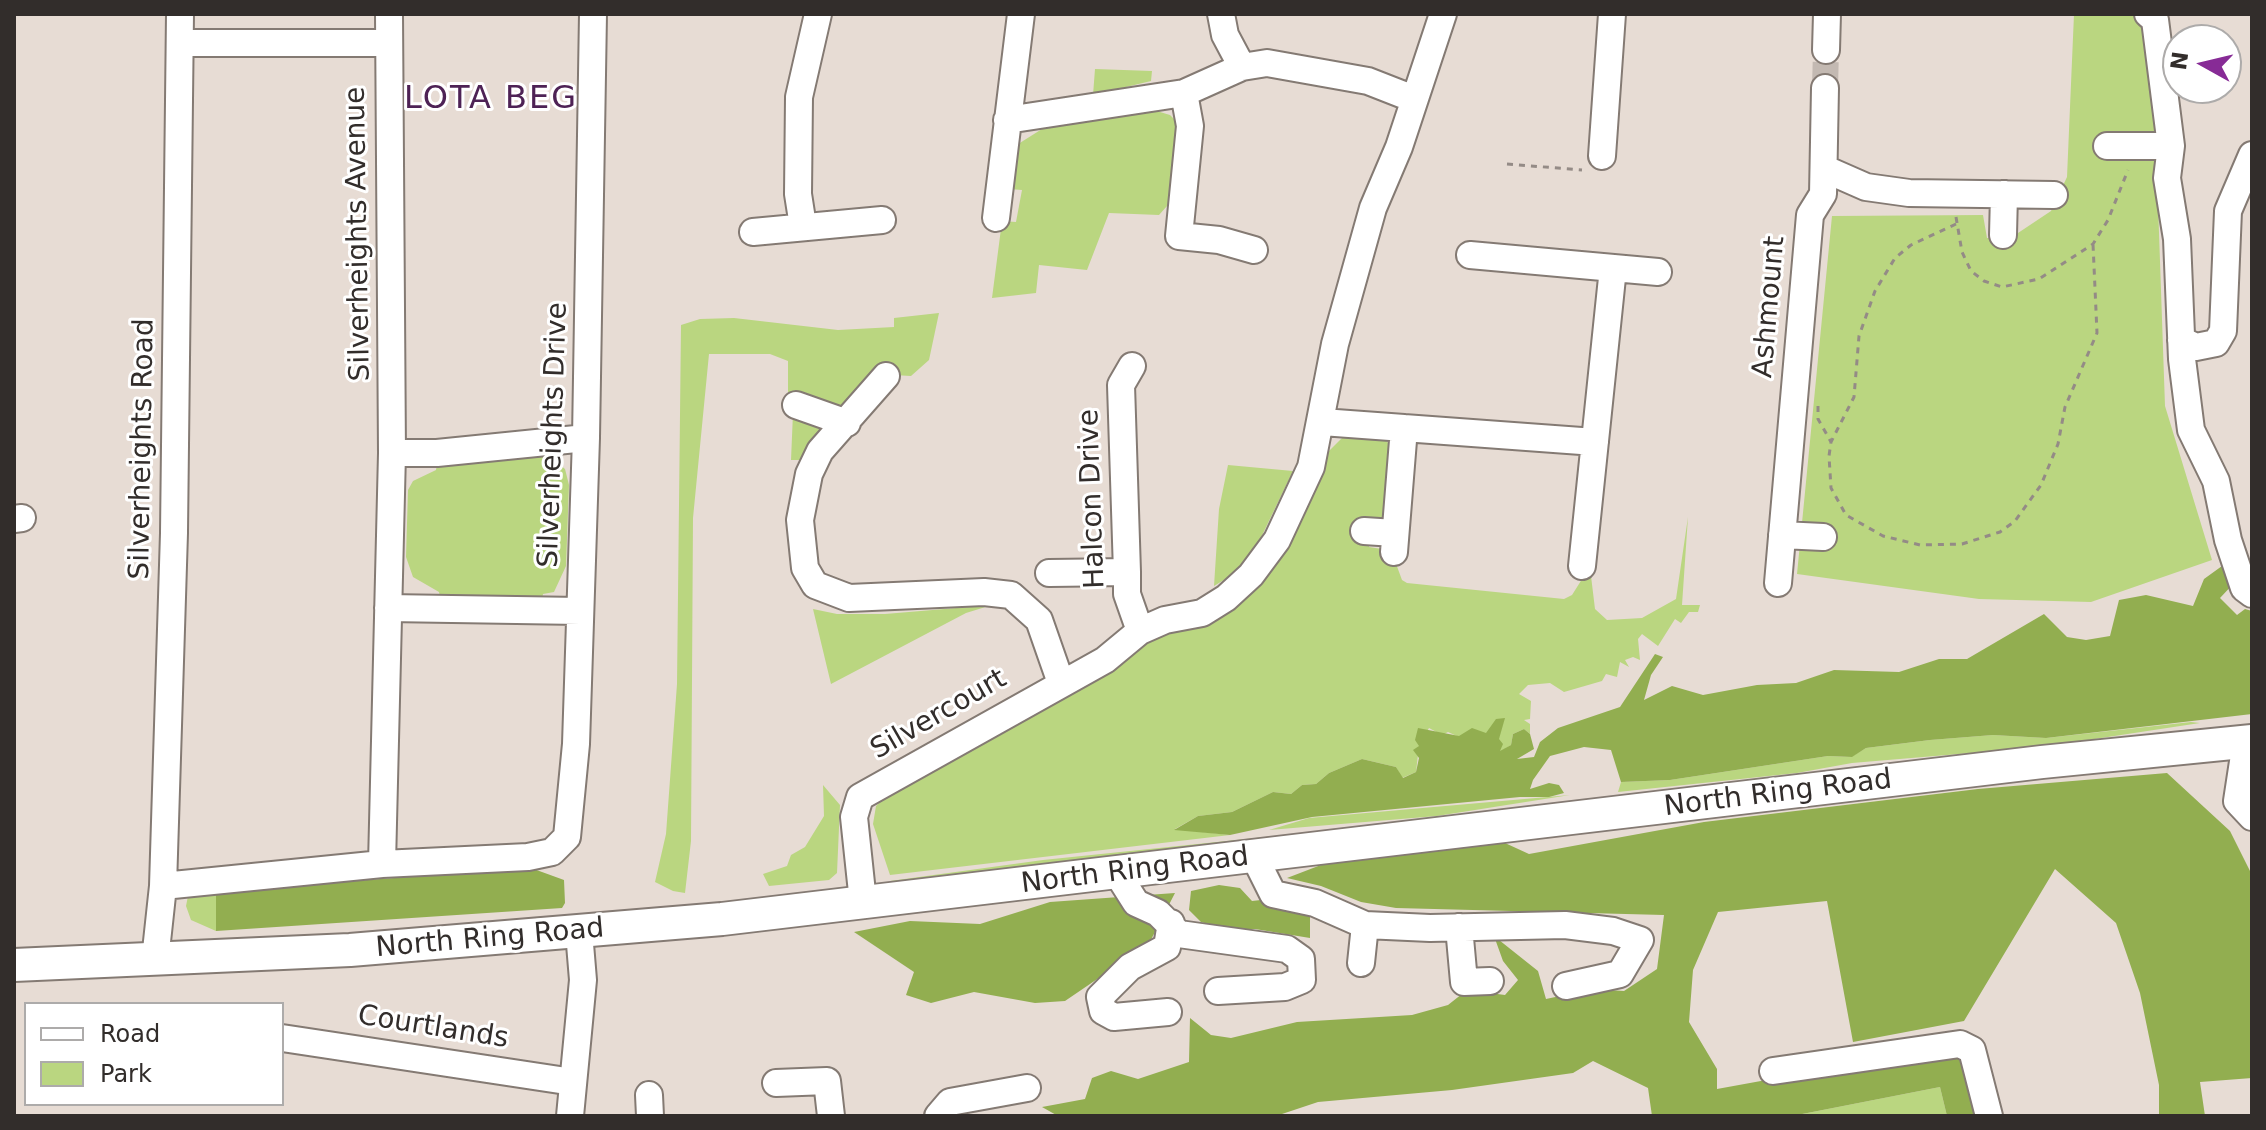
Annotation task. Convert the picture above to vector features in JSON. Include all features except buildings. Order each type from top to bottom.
[{"type":"main road","name":"North Ring Road","points":[[14,965],[350,950],[579,932],[1117,873],[2042,762],[2249,742]]},
{"type":"street","name":"Silverheights Road","points":[[155,960],[163,886],[174,533],[180,14]]},
{"type":"street","name":"Silverheights Avenue","points":[[382,864],[392,453],[389,14]]},
{"type":"street","name":"Silverheights Drive","points":[[382,864],[528,857],[552,852],[567,837],[576,744],[586,438],[593,14]]},
{"type":"street","points":[[803,226],[798,194],[799,97],[818,14]]},
{"type":"street","points":[[996,218],[1021,14]]},
{"type":"street","points":[[1221,14],[1225,35],[1242,67]]},
{"type":"street","points":[[1140,631],[1165,620],[1202,613],[1226,598],[1251,575],[1277,540],[1300,494],[1322,422],[1335,344],[1373,208],[1399,147],[1443,14]]},
{"type":"street","points":[[1602,156],[1607,14]]},
{"type":"street","points":[[1826,50],[1827,14]]},
{"type":"street","points":[[2153,16],[2171,146],[2167,178],[2177,239],[2181,340],[2191,430],[2216,481],[2228,540],[2244,588],[2252,594]]},
{"type":"street","points":[[181,43],[388,43]]},
{"type":"street","points":[[1007,120],[1184,93],[1242,67],[1267,63],[1368,81],[1414,99]]},
{"type":"street","name":"Ashmount","points":[[1778,583],[1810,215],[1823,194],[1825,88]]},
{"type":"street","points":[[1184,93],[1190,126],[1179,236],[1219,240],[1254,250]]},
{"type":"street","points":[[2120,146],[2171,146]]},
{"type":"street","points":[[2181,340],[2196,347],[2216,343],[2223,331],[2228,211],[2252,155]]},
{"type":"street","points":[[1825,169],[1866,187],[1909,193],[2054,195]]},
{"type":"street","points":[[2003,235],[2004,194]]},
{"type":"street","points":[[753,232],[882,220]]},
{"type":"street","points":[[1470,255],[1534,269],[1613,268],[1658,272]]},
{"type":"street","points":[[1582,566],[1613,268]]},
{"type":"street","name":"Halcon Drive","points":[[1132,366],[1121,385],[1127,594],[1140,631]]},
{"type":"street","points":[[886,376],[820,451],[803,493],[801,555],[815,585],[849,598],[984,592],[1011,595],[1039,620],[1061,683]]},
{"type":"street","points":[[796,405],[847,423]]},
{"type":"street","points":[[1322,422],[1595,442]]},
{"type":"street","points":[[1364,531],[1394,543],[1404,428]]},
{"type":"street","points":[[392,453],[437,453],[586,438]]},
{"type":"street","points":[[1782,535],[1823,537]]},
{"type":"street","points":[[1049,573],[1127,572]]},
{"type":"street","points":[[388,608],[580,611]]},
{"type":"street","name":"Silvercourt","points":[[863,902],[854,817],[860,797],[1105,660],[1140,631]]},
{"type":"street","points":[[2249,742],[2237,801],[2252,817]]},
{"type":"street","points":[[1254,856],[1273,894],[1315,903],[1365,925],[1565,925],[1613,931],[1640,940],[1620,974],[1566,986]]},
{"type":"street","points":[[163,886],[382,864]]},
{"type":"street","points":[[1117,873],[1136,903],[1171,923],[1179,934],[1287,949],[1301,959],[1302,980],[1285,987],[1218,991]]},
{"type":"street","points":[[1168,1012],[1114,1017],[1103,1011],[1100,997],[1130,967],[1167,947],[1171,923]]},
{"type":"street","points":[[1361,963],[1365,925]]},
{"type":"street","points":[[1459,927],[1464,982],[1490,981]]},
{"type":"street","points":[[570,1116],[583,980],[579,932]]},
{"type":"street","name":"Courtlands","points":[[284,1038],[573,1082]]},
{"type":"street","points":[[1773,1071],[1960,1044],[1972,1050],[1989,1116]]},
{"type":"street","points":[[776,1083],[827,1081],[831,1116]]},
{"type":"street","points":[[938,1116],[950,1102],[1027,1088]]},
{"type":"path","points":[[1953,194],[1962,252],[1971,271],[1984,281],[2002,287],[2039,279],[2093,244],[2122,188],[2120,146]]},
{"type":"path","points":[[1507,164],[1582,171],[1591,155],[1602,156]]},
{"type":"path","points":[[1956,224],[1911,245],[1895,258],[1875,291],[1859,336],[1854,397],[1831,442],[1829,456],[1831,488],[1846,515],[1883,536],[1920,545],[1962,544],[2000,532],[2015,521],[2041,485],[2058,444],[2065,407],[2097,333],[2093,244]]},
{"type":"green space","points":[[2074,14],[2133,14],[2145,31],[2156,146],[2165,406],[2212,560],[2091,602],[1979,599],[1797,574],[1832,216],[1983,215],[1987,238],[2009,239],[2051,211],[2067,177]]},
{"type":"green space","points":[[1095,69],[1152,71],[1151,81],[1093,95]]},
{"type":"green space","points":[[1150,109],[1170,115],[1178,123],[1174,198],[1159,215],[1109,213],[1087,270],[1039,265],[1036,293],[992,298],[1002,221],[1016,222],[1022,190],[1009,189],[1015,146],[1042,129]]},
{"type":"green space","points":[[939,313],[929,360],[911,376],[876,374],[843,410],[788,394],[788,361],[770,354],[709,354],[693,518],[691,841],[685,893],[673,891],[655,882],[666,834],[677,684],[681,325],[700,319],[734,318],[838,330],[894,327],[894,318]]},
{"type":"green space","points":[[793,413],[827,426],[800,460],[791,460]]},
{"type":"green space","points":[[1347,433],[1385,439],[1392,448],[1388,522],[1371,530],[1369,547],[1382,549],[1395,561],[1402,580],[1407,583],[1564,599],[1572,595],[1584,576],[1591,576],[1595,609],[1607,620],[1642,618],[1676,599],[1688,517],[1682,605],[1700,605],[1698,612],[1689,612],[1681,623],[1675,619],[1658,646],[1642,634],[1638,639],[1640,660],[1633,657],[1625,660],[1629,667],[1620,662],[1617,677],[1606,674],[1602,681],[1564,692],[1550,683],[1528,685],[1519,694],[1531,701],[1530,719],[1524,720],[1530,724],[1530,734],[1524,729],[1513,734],[1511,745],[1500,752],[1498,740],[1504,719],[1487,733],[1459,737],[1448,732],[1442,735],[1429,728],[1419,746],[1416,772],[1402,778],[1396,767],[1362,759],[1329,773],[1316,784],[1302,785],[1291,794],[1273,792],[1232,812],[1198,816],[1175,829],[1230,835],[890,875],[873,824],[876,806],[889,793],[1156,634],[1238,606],[1284,551],[1317,486],[1327,453]]},
{"type":"green space","points":[[542,455],[544,460],[553,459],[565,469],[569,485],[566,566],[554,592],[543,594],[542,599],[440,597],[439,592],[413,577],[406,557],[408,490],[413,481],[436,470],[437,464]]},
{"type":"green space","points":[[1228,465],[1293,471],[1255,550],[1237,572],[1214,586],[1219,509]]},
{"type":"green space","points":[[2222,566],[2236,581],[2220,598],[2237,615],[2245,609],[2252,611],[2252,714],[2046,738],[1993,735],[1930,740],[1866,748],[1852,757],[1828,756],[1670,780],[1621,782],[1611,750],[1584,747],[1550,756],[1533,780],[1530,789],[1549,783],[1559,785],[1564,793],[1549,797],[1520,797],[1312,817],[1230,835],[1174,830],[1198,816],[1232,812],[1273,792],[1291,794],[1302,785],[1316,784],[1329,773],[1362,759],[1396,767],[1403,778],[1416,772],[1419,758],[1413,750],[1419,746],[1415,740],[1418,728],[1459,736],[1472,728],[1486,733],[1496,719],[1505,718],[1499,739],[1503,744],[1500,751],[1511,745],[1513,734],[1524,729],[1530,734],[1534,749],[1517,759],[1534,757],[1540,742],[1558,728],[1620,707],[1655,654],[1663,657],[1651,675],[1644,700],[1672,686],[1703,695],[1757,685],[1796,683],[1834,670],[1899,672],[1939,659],[1967,659],[2044,614],[2067,637],[2086,640],[2110,636],[2119,600],[2146,595],[2193,606],[2204,579]]},
{"type":"green space","points":[[992,605],[966,613],[831,684],[813,609],[837,614],[885,614]]},
{"type":"green space","points":[[2200,723],[2042,747],[1852,763],[1797,773],[1618,792],[1621,782],[1670,780],[1828,756],[1851,757],[1866,748],[1930,740],[1993,735],[2046,738]]},
{"type":"green space","points":[[2167,773],[2230,831],[2252,875],[2252,1078],[2200,1082],[2205,1116],[2159,1116],[2159,1085],[2140,993],[2116,923],[2055,869],[1964,1021],[1853,1042],[1827,901],[1718,912],[1693,970],[1689,1022],[1717,1069],[1717,1089],[1942,1048],[1964,1058],[1977,1116],[1947,1116],[1940,1087],[1792,1116],[1652,1116],[1648,1088],[1593,1061],[1573,1073],[1452,1090],[1318,1102],[1276,1116],[1058,1116],[1042,1107],[1085,1099],[1092,1078],[1111,1071],[1138,1079],[1189,1062],[1190,1018],[1211,1035],[1231,1038],[1297,1022],[1412,1015],[1448,1005],[1467,990],[1505,995],[1518,980],[1503,961],[1494,936],[1538,971],[1546,999],[1593,989],[1624,991],[1657,969],[1664,915],[1396,908],[1361,902],[1321,886],[1287,878],[1334,860],[1505,843],[1529,854],[1704,822],[1978,789]]},
{"type":"green space","points":[[823,785],[840,805],[837,873],[829,880],[769,886],[763,874],[787,866],[791,855],[805,847],[824,816]]},
{"type":"green space","points":[[1570,795],[1437,816],[1269,830],[1309,818]]},
{"type":"green space","points":[[1571,803],[1566,807],[1491,819],[1286,838],[902,883],[890,881],[1043,860],[1497,813]]},
{"type":"green space","points":[[531,868],[564,880],[565,903],[562,908],[216,931],[216,891]]},
{"type":"green space","points":[[1219,885],[1240,888],[1252,901],[1288,897],[1310,917],[1310,938],[1255,929],[1228,930],[1201,922],[1189,910],[1191,891]]},
{"type":"green space","points":[[216,891],[216,931],[191,920],[186,906],[188,896]]},
{"type":"green space","points":[[1175,893],[1139,963],[1112,969],[1065,1001],[1035,1003],[974,992],[931,1003],[906,995],[914,972],[854,932],[910,921],[980,924],[1050,902]]},
{"type":"green space","points":[[1940,1087],[1947,1116],[1792,1116]]},
{"type":"tunnel","points":[[1825,88],[1826,50]]},
{"type":"district","name":"LOTA BEG","points":[[491,100]]}]
